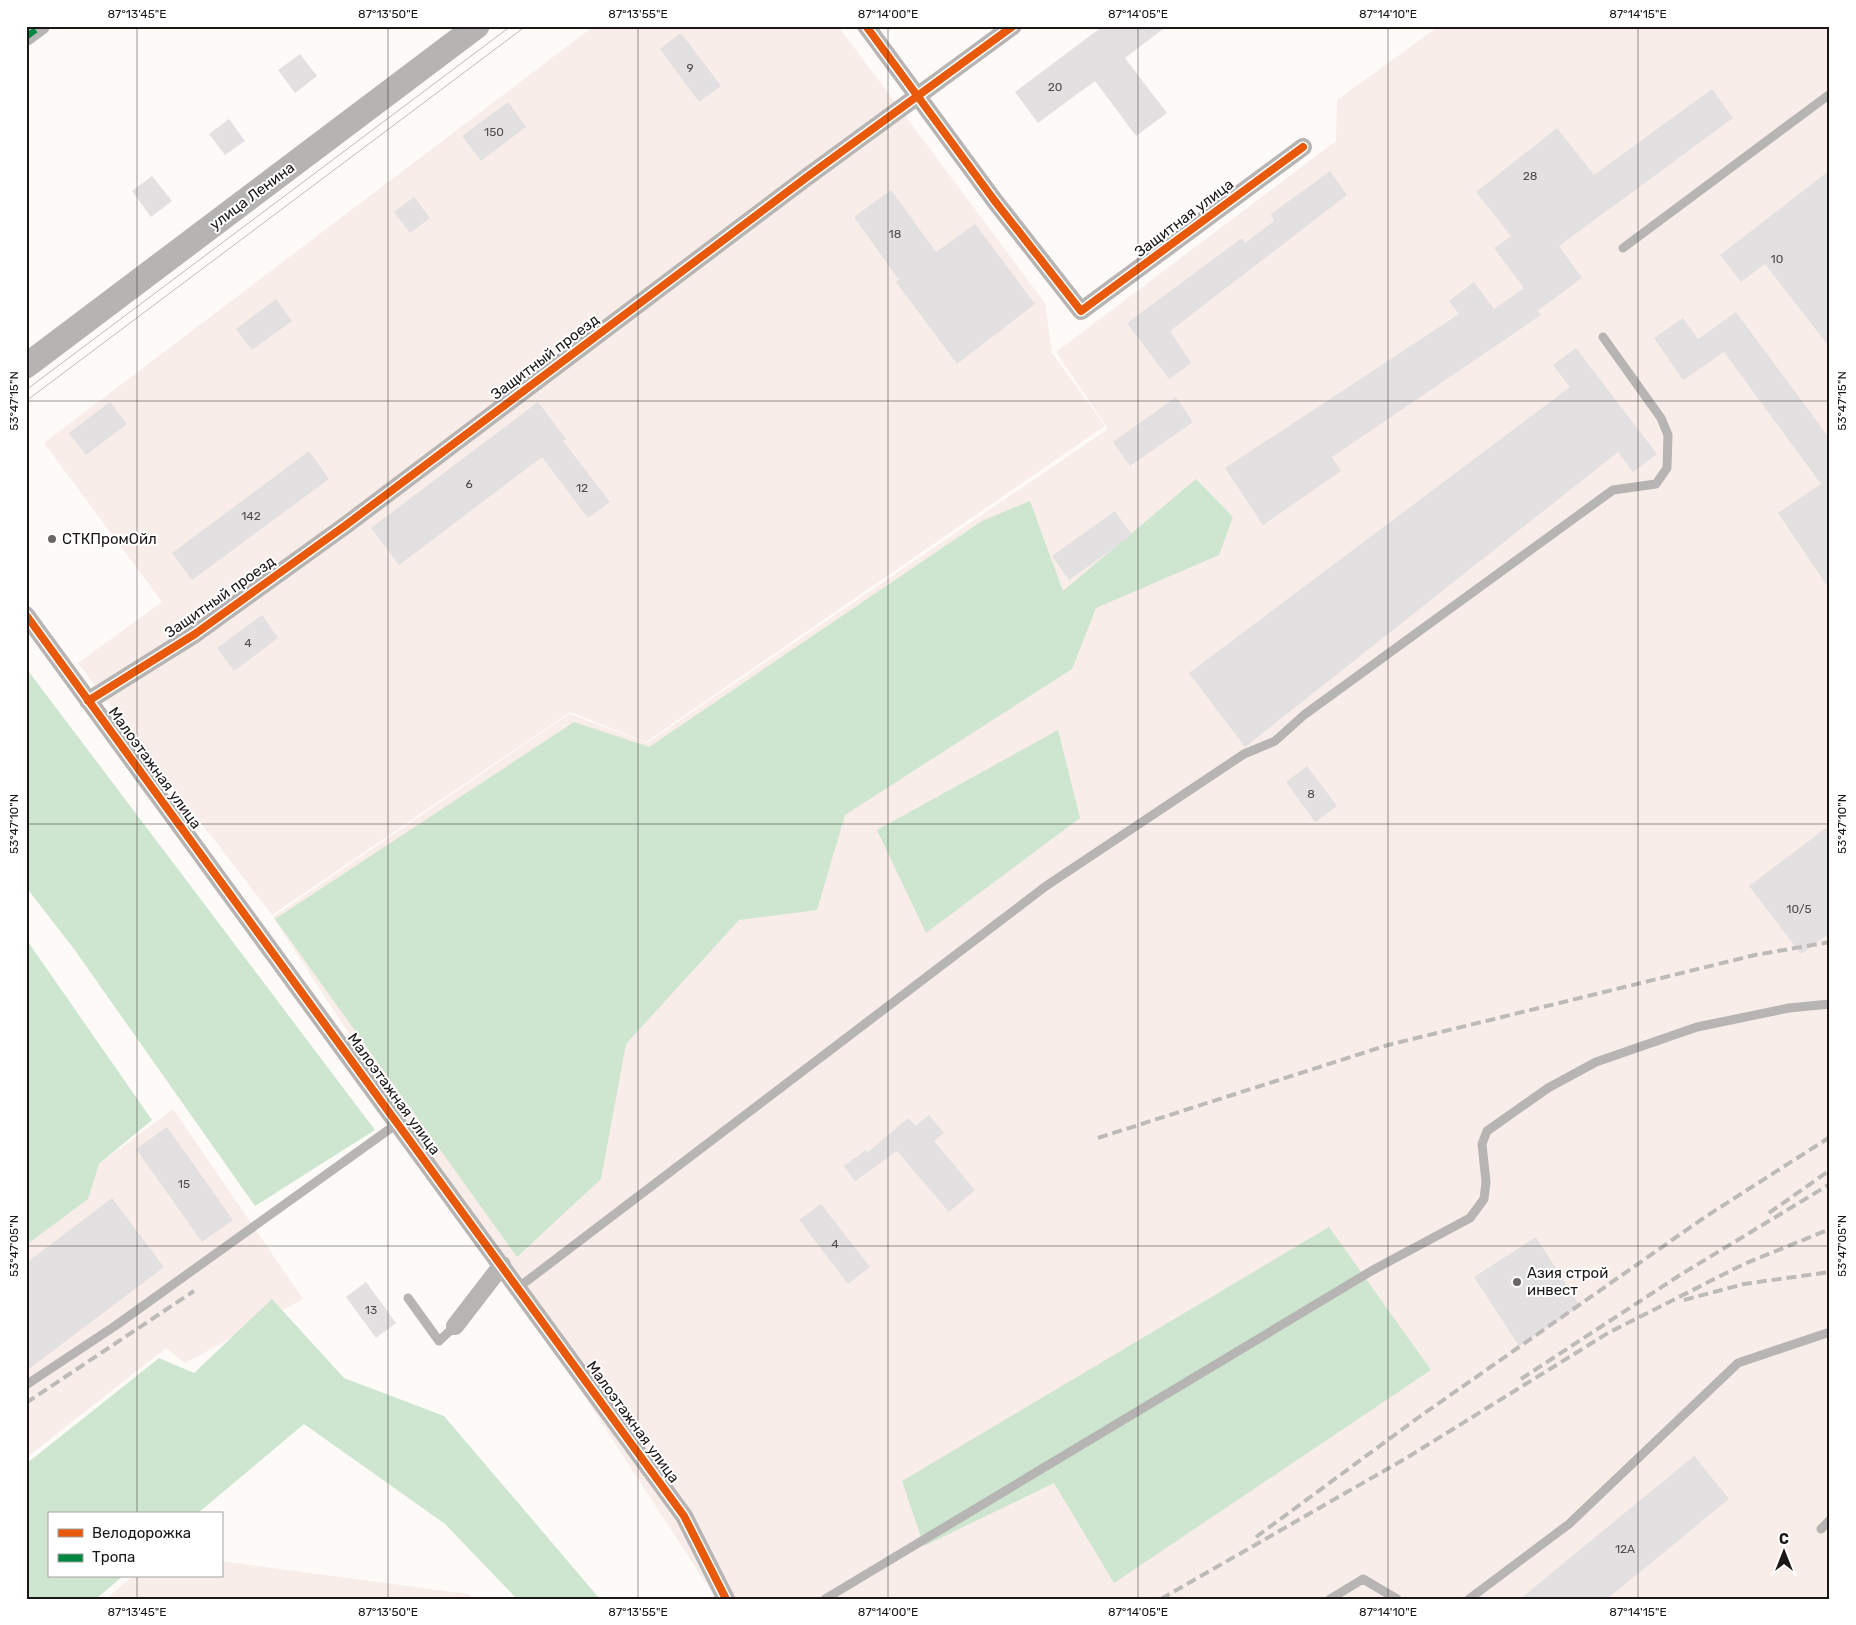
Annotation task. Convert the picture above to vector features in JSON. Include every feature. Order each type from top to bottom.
[{"type":"main road","name":"улица Ленина","points":[[26,366],[478,26]]},
{"type":"street","points":[[26,37],[41,26]]},
{"type":"street","points":[[866,26],[917,95]]},
{"type":"street","name":"Защитный проезд","points":[[88,701],[195,634],[346,525],[917,95],[1013,26]]},
{"type":"street","name":"Защитная улица","points":[[917,95],[1081,312],[1303,147]]},
{"type":"street","name":"Малоэтажная улица","points":[[26,615],[519,1287],[684,1516],[726,1599]]},
{"type":"street","points":[[455,1326],[502,1265]]},
{"type":"lane","points":[[1623,248],[1830,94]]},
{"type":"lane","points":[[519,1287],[1046,886],[1244,754],[1275,741],[1312,710],[1613,490],[1656,484],[1667,468],[1668,436],[1661,418],[1603,337]]},
{"type":"lane","points":[[825,1599],[1373,1270],[1470,1218],[1484,1199],[1486,1182],[1482,1144],[1487,1131],[1548,1088],[1596,1062],[1697,1027],[1788,1008],[1830,1004]]},
{"type":"lane","points":[[26,1385],[115,1326],[398,1123]]},
{"type":"lane","points":[[408,1298],[439,1341],[455,1326]]},
{"type":"lane","points":[[1469,1599],[1569,1524],[1738,1363],[1830,1332]]},
{"type":"lane","points":[[1821,1529],[1830,1520]]},
{"type":"lane","points":[[1330,1599],[1363,1579],[1397,1599]]},
{"type":"shaded area","points":[[594,26],[838,26],[1045,303],[1052,353],[1105,426],[646,742],[570,712],[272,915],[78,663],[162,602],[44,443]]},
{"type":"shaded area","points":[[1439,26],[1830,26],[1830,1599],[716,1599],[273,917],[569,714],[647,743],[1108,429],[1056,352],[1336,141],[1337,100]]},
{"type":"shaded area","points":[[173,1109],[303,1299],[185,1363],[166,1348],[26,1458],[26,1223],[79,1179]]},
{"type":"shaded area","points":[[222,1561],[468,1594],[474,1599],[106,1599],[131,1578],[222,1578]]},
{"type":"green space","points":[[1196,479],[1233,517],[1219,555],[1096,608],[1072,669],[845,815],[817,910],[739,920],[626,1044],[601,1179],[517,1257],[275,919],[574,722],[649,747],[982,521],[1030,501],[1063,591]]},
{"type":"green space","points":[[26,668],[375,1130],[255,1206],[74,949],[26,887]]},
{"type":"green space","points":[[1058,730],[1080,818],[926,933],[877,830]]},
{"type":"green space","points":[[26,939],[152,1120],[99,1164],[88,1199],[26,1245]]},
{"type":"green space","points":[[1329,1227],[1431,1370],[1114,1583],[1054,1483],[924,1546],[902,1481]]},
{"type":"green space","points":[[272,1299],[344,1378],[444,1416],[600,1599],[517,1599],[445,1524],[304,1424],[199,1512],[48,1512],[48,1578],[121,1578],[96,1599],[26,1599],[26,1464],[159,1358],[194,1373]]},
{"type":"building","points":[[1103,26],[1167,26],[1125,58],[1167,113],[1136,136],[1095,81],[1038,123],[1015,92]]},
{"type":"building","points":[[681,33],[721,86],[699,102],[660,49]]},
{"type":"building","points":[[300,54],[317,76],[295,93],[278,70]]},
{"type":"building","points":[[1712,89],[1733,118],[1559,246],[1582,278],[1537,311],[1541,315],[1332,457],[1341,471],[1263,525],[1225,468],[1459,314],[1449,301],[1474,282],[1494,309],[1524,288],[1494,248],[1511,236],[1476,192],[1557,128],[1594,175]]},
{"type":"building","points":[[508,102],[526,127],[481,161],[462,136]]},
{"type":"building","points":[[229,119],[245,141],[225,155],[209,134]]},
{"type":"building","points":[[1830,170],[1830,348],[1765,264],[1741,282],[1720,255]]},
{"type":"building","points":[[1330,171],[1347,195],[1170,331],[1191,363],[1169,379],[1127,323],[1242,238],[1245,243],[1274,221],[1271,214]]},
{"type":"building","points":[[152,176],[172,201],[151,217],[132,191]]},
{"type":"building","points":[[891,190],[936,252],[975,224],[1035,304],[957,364],[896,282],[899,280],[854,217]]},
{"type":"building","points":[[414,197],[430,218],[410,233],[394,212]]},
{"type":"building","points":[[276,299],[292,321],[252,350],[236,329]]},
{"type":"building","points":[[1736,312],[1830,439],[1830,590],[1778,513],[1821,484],[1724,352],[1683,380],[1654,338],[1683,318],[1698,339]]},
{"type":"building","points":[[1576,348],[1657,454],[1633,472],[1618,452],[1245,747],[1189,673],[1570,387],[1553,365]]},
{"type":"building","points":[[1176,397],[1193,422],[1130,466],[1113,442]]},
{"type":"building","points":[[110,402],[127,424],[86,455],[69,433]]},
{"type":"building","points":[[538,402],[566,439],[563,441],[610,502],[588,518],[542,457],[399,565],[371,528]]},
{"type":"building","points":[[309,451],[329,479],[192,580],[172,553]]},
{"type":"building","points":[[1115,511],[1132,535],[1069,580],[1052,556]]},
{"type":"building","points":[[262,615],[278,638],[234,671],[217,648]]},
{"type":"building","points":[[1307,766],[1337,806],[1315,822],[1286,782]]},
{"type":"building","points":[[1830,825],[1830,933],[1801,954],[1749,886]]},
{"type":"building","points":[[929,1115],[944,1133],[934,1141],[975,1190],[949,1212],[897,1151],[855,1181],[844,1166],[866,1150],[867,1153],[908,1118],[916,1126]]},
{"type":"building","points":[[167,1127],[233,1220],[202,1242],[136,1149]]},
{"type":"building","points":[[112,1198],[164,1267],[26,1371],[26,1263]]},
{"type":"building","points":[[821,1204],[870,1267],[848,1284],[799,1220]]},
{"type":"building","points":[[1536,1237],[1580,1306],[1519,1346],[1474,1277]]},
{"type":"building","points":[[366,1282],[396,1323],[376,1338],[346,1297]]},
{"type":"building","points":[[1694,1456],[1729,1499],[1607,1599],[1520,1599]]},
{"type":"tram line","points":[[26,390],[511,26]]},
{"type":"tram line","points":[[26,401],[526,26]]},
{"type":"railway","points":[[1098,1138],[1388,1045],[1755,955],[1830,942]]},
{"type":"railway","points":[[1256,1537],[1419,1417],[1705,1217],[1830,1137]]},
{"type":"railway","points":[[1769,1213],[1830,1170]]},
{"type":"railway","points":[[1521,1379],[1680,1275],[1830,1184]]},
{"type":"railway","points":[[1161,1599],[1408,1457],[1608,1333],[1744,1264],[1830,1229]]},
{"type":"railway","points":[[1684,1300],[1744,1284],[1830,1272]]},
{"type":"railway","points":[[26,1403],[194,1291]]},
{"type":"marked path","points":[[26,37],[41,26]]},
{"type":"cycle path","points":[[866,26],[994,200],[1081,311],[1303,147]]},
{"type":"cycle path","points":[[88,701],[195,634],[346,525],[807,177],[1013,26]]},
{"type":"cycle path","points":[[26,615],[684,1516],[726,1599]]},
{"type":"place","name":"СТКПромОйл","points":[[52,539]]},
{"type":"place","name":"Азия строй инвест","points":[[1517,1282]]}]
